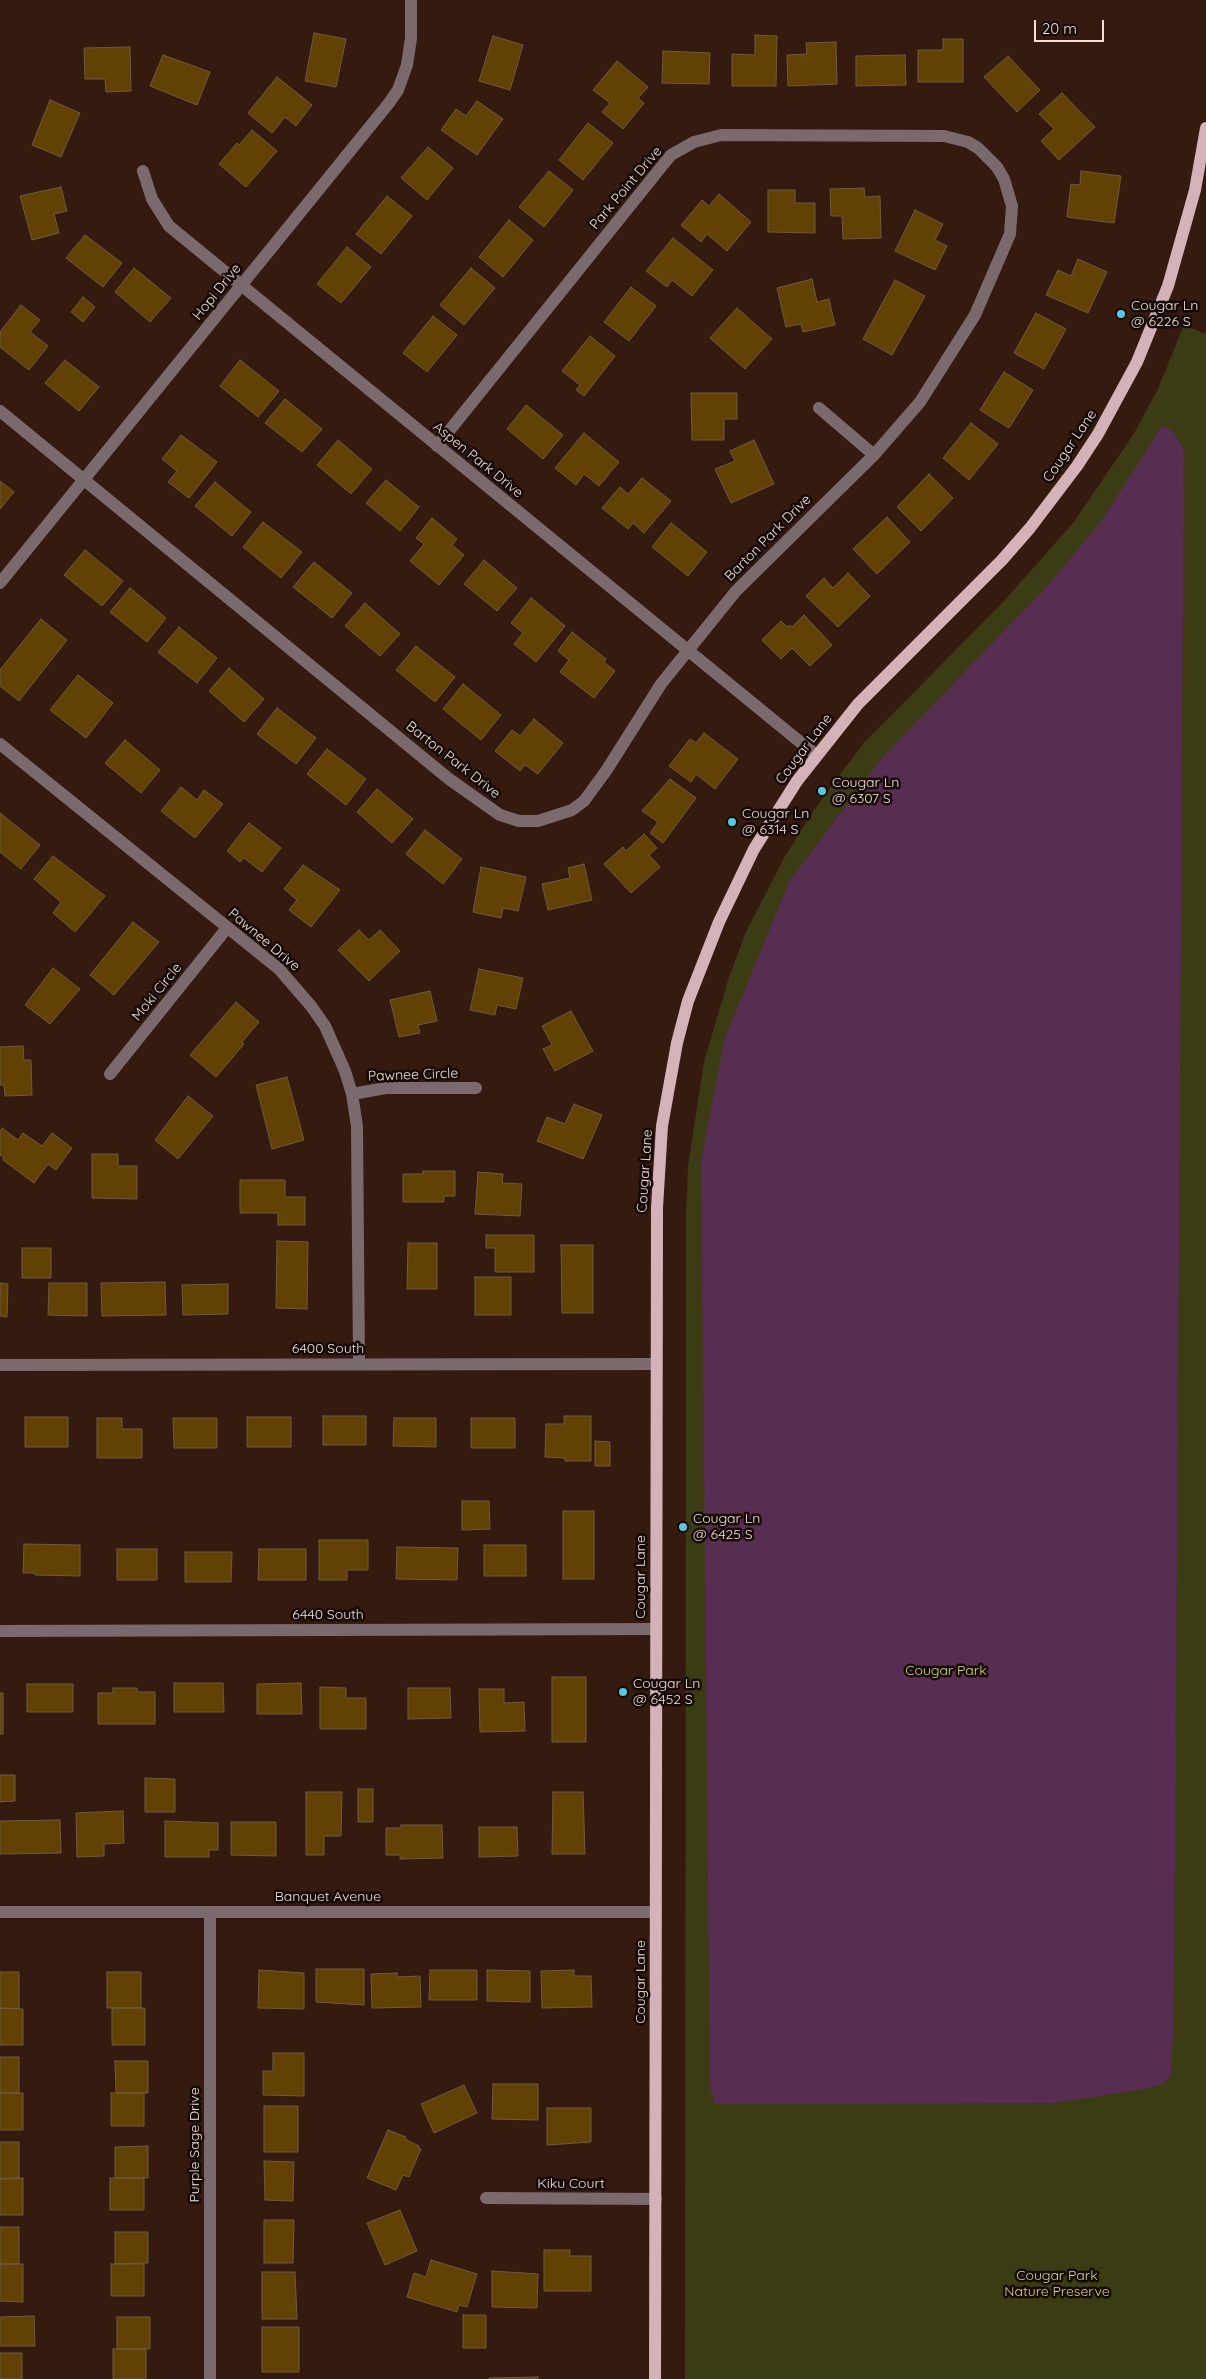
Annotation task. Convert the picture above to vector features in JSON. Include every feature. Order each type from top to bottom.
[{"type":"main road","name":"Cougar Lane","points":[[656,2379],[656,1364],[659,1164],[667,1094],[677,1043],[703,960],[736,885],[775,815],[816,756],[881,680],[1019,541],[1078,466],[1098,434],[1137,362],[1168,286],[1191,206],[1206,128]]},
{"type":"street","name":"Hopi Drive","points":[[0,583],[389,104],[398,90],[409,52],[411,0]]},
{"type":"street","name":"Park Point Drive","points":[[436,446],[662,166],[682,147],[721,135],[932,134],[968,142],[988,157]]},
{"type":"street","name":"Barton Park Drive","points":[[0,411],[449,779],[500,815],[513,819],[538,821],[572,810],[584,801],[606,771],[661,684],[736,591],[874,456],[920,402],[958,345],[990,284],[1010,234],[1012,206],[1009,192],[1000,173],[988,157]]},
{"type":"street","name":"Aspen Park Drive","points":[[143,171],[152,199],[169,226],[816,756]]},
{"type":"street","points":[[818,408],[874,456]]},
{"type":"street","name":"Pawnee Drive","points":[[0,744],[279,969],[311,1006],[336,1048],[352,1094],[358,1143],[359,1364]]},
{"type":"street","name":"Moki Circle","points":[[110,1074],[227,928]]},
{"type":"street","name":"Pawnee Circle","points":[[352,1094],[386,1088],[476,1088]]},
{"type":"street","name":"6400 South","points":[[0,1365],[656,1364]]},
{"type":"street","name":"6440 South","points":[[0,1631],[656,1629]]},
{"type":"street","name":"Banquet Avenue","points":[[0,1912],[656,1912]]},
{"type":"street","name":"Purple Sage Drive","points":[[210,1912],[210,2379]]},
{"type":"street","name":"Kiku Court","points":[[486,2198],[656,2200]]},
{"type":"green space","name":"Cougar Park","points":[[1184,325],[1206,334],[1206,2379],[685,2379],[686,1216],[688,1166],[704,1062],[729,977],[746,932],[785,856],[814,810],[862,745],[1004,601],[1073,523],[1133,435],[1157,391]]},
{"type":"shaded area","name":"Cougar Park","points":[[1162,426],[1173,431],[1184,450],[1174,2012],[1171,2076],[1163,2084],[1145,2089],[1053,2103],[715,2104],[710,2088],[701,1161],[724,1040],[790,880],[881,759],[1049,584],[1102,520]]},
{"type":"building","points":[[314,33],[346,39],[336,87],[305,81]]},
{"type":"building","points":[[755,35],[777,36],[776,86],[732,86],[732,54],[755,55]]},
{"type":"building","points":[[493,36],[523,45],[510,90],[479,81]]},
{"type":"building","points":[[943,39],[963,39],[963,82],[918,82],[918,50],[943,50]]},
{"type":"building","points":[[836,42],[837,84],[788,86],[787,55],[807,54],[806,43]]},
{"type":"building","points":[[130,47],[131,91],[106,92],[105,79],[85,79],[84,48]]},
{"type":"building","points":[[663,51],[710,53],[709,84],[662,83]]},
{"type":"building","points":[[163,55],[210,72],[197,105],[150,86]]},
{"type":"building","points":[[905,55],[906,85],[856,86],[856,56]]},
{"type":"building","points":[[1008,56],[1040,90],[1017,112],[984,77]]},
{"type":"building","points":[[617,61],[648,87],[638,98],[644,103],[623,129],[602,112],[610,103],[593,90]]},
{"type":"building","points":[[277,77],[312,105],[296,126],[285,117],[272,133],[248,113]]},
{"type":"building","points":[[1062,93],[1095,127],[1059,160],[1041,141],[1054,129],[1039,114]]},
{"type":"building","points":[[50,100],[80,113],[61,157],[32,145]]},
{"type":"building","points":[[477,101],[503,119],[477,155],[441,130],[456,109],[466,116]]},
{"type":"building","points":[[588,123],[613,143],[583,180],[559,160]]},
{"type":"building","points":[[252,130],[277,151],[246,187],[219,164],[237,143],[239,145]]},
{"type":"building","points":[[428,147],[453,168],[427,200],[401,178]]},
{"type":"building","points":[[549,171],[573,190],[544,227],[519,207]]},
{"type":"building","points":[[1081,171],[1121,176],[1114,223],[1067,217],[1071,184],[1080,185]]},
{"type":"building","points":[[61,187],[67,211],[54,214],[59,233],[32,240],[20,196]]},
{"type":"building","points":[[864,188],[865,197],[880,196],[881,238],[843,239],[842,216],[831,216],[830,189]]},
{"type":"building","points":[[768,190],[795,190],[795,203],[815,203],[815,233],[768,232]]},
{"type":"building","points":[[719,194],[751,222],[727,251],[707,234],[701,242],[681,225],[702,200],[709,206]]},
{"type":"building","points":[[387,196],[412,216],[381,254],[356,234]]},
{"type":"building","points":[[915,210],[943,224],[935,240],[947,246],[935,270],[895,251]]},
{"type":"building","points":[[509,220],[533,240],[503,277],[479,257]]},
{"type":"building","points":[[85,235],[122,263],[103,287],[66,258]]},
{"type":"building","points":[[673,238],[713,270],[692,296],[672,280],[667,287],[646,271]]},
{"type":"building","points":[[347,247],[371,267],[341,303],[317,284]]},
{"type":"building","points":[[1078,259],[1107,272],[1088,313],[1046,295],[1058,270],[1071,276]]},
{"type":"building","points":[[134,268],[171,298],[150,322],[115,292]]},
{"type":"building","points":[[471,268],[495,288],[464,325],[440,305]]},
{"type":"building","points":[[812,279],[817,302],[829,299],[835,325],[803,332],[801,324],[786,327],[777,288]]},
{"type":"building","points":[[895,280],[925,296],[892,355],[863,339]]},
{"type":"building","points":[[631,287],[656,306],[629,341],[604,322]]},
{"type":"building","points":[[83,297],[95,307],[83,322],[71,312]]},
{"type":"building","points":[[21,305],[40,320],[30,332],[48,346],[29,370],[0,347],[0,332]]},
{"type":"building","points":[[737,308],[772,339],[745,369],[710,338]]},
{"type":"building","points":[[1036,313],[1066,329],[1044,369],[1014,353]]},
{"type":"building","points":[[433,316],[457,335],[427,372],[403,353]]},
{"type":"building","points":[[590,336],[615,356],[584,396],[576,390],[580,385],[562,371]]},
{"type":"building","points":[[65,360],[99,387],[79,411],[45,383]]},
{"type":"building","points":[[240,360],[279,391],[258,417],[220,386]]},
{"type":"building","points":[[1004,372],[1033,390],[1009,428],[980,410]]},
{"type":"building","points":[[691,393],[737,393],[737,419],[724,419],[724,440],[692,440]]},
{"type":"building","points":[[285,399],[322,429],[302,452],[265,423]]},
{"type":"building","points":[[526,405],[563,435],[543,459],[507,429]]},
{"type":"building","points":[[971,423],[998,444],[969,480],[943,458]]},
{"type":"building","points":[[584,433],[619,462],[599,486],[584,474],[576,485],[555,468]]},
{"type":"building","points":[[181,435],[217,462],[189,498],[168,482],[177,471],[162,459]]},
{"type":"building","points":[[338,440],[372,469],[351,494],[317,465]]},
{"type":"building","points":[[754,440],[774,484],[731,503],[715,469],[735,461],[730,451]]},
{"type":"building","points":[[929,474],[953,498],[921,531],[897,507]]},
{"type":"building","points":[[642,478],[671,501],[644,533],[633,523],[628,529],[602,508],[620,487],[628,494]]},
{"type":"building","points":[[386,480],[419,507],[400,531],[366,503]]},
{"type":"building","points":[[0,481],[14,492],[0,509]]},
{"type":"building","points":[[215,482],[251,512],[232,536],[195,506]]},
{"type":"building","points":[[887,517],[910,542],[877,574],[853,549]]},
{"type":"building","points":[[432,518],[457,539],[452,545],[464,555],[439,585],[410,561],[424,544],[416,538]]},
{"type":"building","points":[[263,522],[302,552],[281,578],[243,547]]},
{"type":"building","points":[[671,523],[707,552],[688,576],[652,547]]},
{"type":"building","points":[[85,550],[123,581],[102,606],[64,575]]},
{"type":"building","points":[[484,560],[517,588],[497,611],[464,584]]},
{"type":"building","points":[[314,562],[352,593],[332,618],[293,587]]},
{"type":"building","points":[[848,573],[870,596],[838,627],[806,596],[824,578],[833,588]]},
{"type":"building","points":[[130,588],[166,618],[147,642],[110,612]]},
{"type":"building","points":[[531,598],[565,626],[536,662],[514,644],[523,633],[511,623]]},
{"type":"building","points":[[365,603],[400,634],[380,656],[345,626]]},
{"type":"building","points":[[804,615],[832,645],[810,666],[792,648],[781,659],[762,640],[781,621],[787,627],[789,625],[792,627]]},
{"type":"building","points":[[41,619],[67,640],[19,701],[0,686],[0,670]]},
{"type":"building","points":[[179,627],[217,658],[197,683],[158,652]]},
{"type":"building","points":[[572,632],[606,659],[604,662],[615,671],[594,698],[560,672],[569,660],[558,651]]},
{"type":"building","points":[[416,646],[455,677],[435,702],[396,670]]},
{"type":"building","points":[[229,668],[264,699],[244,722],[209,691]]},
{"type":"building","points":[[78,675],[113,703],[86,738],[50,710]]},
{"type":"building","points":[[463,684],[501,715],[481,740],[443,709]]},
{"type":"building","points":[[277,708],[316,738],[296,764],[257,734]]},
{"type":"building","points":[[534,719],[563,743],[538,774],[525,765],[520,771],[495,751],[512,730],[520,736]]},
{"type":"building","points":[[704,733],[738,759],[715,789],[696,774],[691,782],[669,766],[690,739],[696,743]]},
{"type":"building","points":[[125,740],[160,770],[141,793],[105,763]]},
{"type":"building","points":[[327,749],[366,779],[346,805],[307,774]]},
{"type":"building","points":[[670,779],[696,798],[663,843],[650,833],[658,822],[642,811]]},
{"type":"building","points":[[181,787],[197,800],[204,790],[223,804],[195,838],[161,811]]},
{"type":"building","points":[[377,789],[413,819],[392,843],[357,812]]},
{"type":"building","points":[[0,813],[40,845],[21,869],[0,852]]},
{"type":"building","points":[[249,823],[281,848],[262,872],[244,858],[240,862],[227,851]]},
{"type":"building","points":[[425,830],[462,859],[443,884],[406,854]]},
{"type":"building","points":[[644,834],[657,848],[649,855],[660,867],[631,893],[604,864],[623,847],[626,851]]},
{"type":"building","points":[[53,856],[105,896],[75,932],[53,913],[61,902],[34,879]]},
{"type":"building","points":[[584,864],[592,900],[548,910],[542,884],[570,878],[568,868]]},
{"type":"building","points":[[303,865],[340,890],[311,927],[289,910],[297,900],[284,889]]},
{"type":"building","points":[[481,867],[526,877],[518,911],[503,908],[501,918],[473,912]]},
{"type":"building","points":[[133,922],[159,942],[114,995],[90,975]]},
{"type":"building","points":[[359,930],[369,940],[380,930],[400,951],[369,981],[338,950]]},
{"type":"building","points":[[53,968],[80,989],[50,1024],[25,1005]]},
{"type":"building","points":[[479,969],[523,978],[516,1009],[497,1005],[495,1015],[470,1010]]},
{"type":"building","points":[[430,991],[437,1021],[418,1025],[420,1033],[399,1037],[390,1000]]},
{"type":"building","points":[[236,1002],[259,1022],[242,1042],[244,1044],[216,1077],[190,1055]]},
{"type":"building","points":[[571,1011],[593,1051],[555,1071],[543,1049],[552,1045],[542,1026]]},
{"type":"building","points":[[23,1046],[24,1060],[31,1060],[32,1095],[5,1096],[4,1085],[0,1085],[0,1047]]},
{"type":"building","points":[[287,1077],[304,1140],[272,1149],[256,1085]]},
{"type":"building","points":[[188,1096],[213,1116],[178,1159],[155,1140]]},
{"type":"building","points":[[574,1104],[602,1115],[583,1159],[537,1141],[547,1117],[565,1124]]},
{"type":"building","points":[[2,1128],[18,1140],[23,1133],[42,1146],[52,1133],[72,1148],[56,1170],[48,1164],[34,1183],[3,1160],[4,1158],[0,1155],[0,1131]]},
{"type":"building","points":[[92,1154],[118,1154],[118,1166],[137,1166],[137,1199],[92,1198]]},
{"type":"building","points":[[423,1171],[455,1171],[455,1196],[444,1196],[444,1202],[403,1202],[403,1174],[423,1174]]},
{"type":"building","points":[[478,1172],[503,1174],[502,1183],[522,1184],[520,1216],[475,1214]]},
{"type":"building","points":[[240,1180],[285,1180],[285,1197],[305,1197],[305,1225],[278,1225],[278,1213],[240,1213]]},
{"type":"building","points":[[486,1235],[534,1235],[534,1272],[495,1272],[495,1248],[486,1248]]},
{"type":"building","points":[[277,1241],[308,1242],[307,1309],[276,1308]]},
{"type":"building","points":[[408,1243],[437,1243],[437,1289],[407,1289]]},
{"type":"building","points":[[561,1245],[593,1245],[593,1313],[562,1313]]},
{"type":"building","points":[[22,1248],[51,1248],[51,1278],[22,1278]]},
{"type":"building","points":[[475,1277],[511,1277],[511,1315],[475,1315]]},
{"type":"building","points":[[165,1282],[166,1315],[102,1316],[101,1283]]},
{"type":"building","points":[[0,1283],[8,1284],[7,1317],[0,1316]]},
{"type":"building","points":[[49,1283],[87,1283],[87,1316],[48,1315]]},
{"type":"building","points":[[228,1284],[228,1314],[183,1315],[182,1285]]},
{"type":"building","points":[[323,1416],[366,1416],[366,1445],[323,1445]]},
{"type":"building","points":[[564,1416],[591,1416],[591,1461],[565,1461],[565,1458],[545,1457],[546,1424],[564,1424]]},
{"type":"building","points":[[25,1417],[68,1417],[68,1447],[25,1447]]},
{"type":"building","points":[[247,1417],[291,1417],[291,1447],[247,1447]]},
{"type":"building","points":[[97,1418],[122,1418],[122,1429],[142,1429],[142,1458],[97,1458]]},
{"type":"building","points":[[173,1418],[217,1418],[217,1448],[174,1448]]},
{"type":"building","points":[[394,1418],[436,1418],[436,1447],[393,1446]]},
{"type":"building","points":[[471,1418],[515,1418],[515,1448],[471,1448]]},
{"type":"building","points":[[595,1441],[610,1442],[610,1466],[595,1466]]},
{"type":"building","points":[[462,1501],[489,1501],[490,1529],[462,1530]]},
{"type":"building","points":[[563,1511],[594,1511],[594,1579],[563,1579]]},
{"type":"building","points":[[319,1540],[368,1540],[368,1570],[347,1570],[347,1580],[319,1580]]},
{"type":"building","points":[[24,1544],[80,1545],[80,1576],[23,1573]]},
{"type":"building","points":[[484,1545],[526,1545],[526,1576],[484,1576]]},
{"type":"building","points":[[397,1547],[458,1548],[457,1580],[396,1579]]},
{"type":"building","points":[[117,1549],[157,1549],[157,1580],[117,1580]]},
{"type":"building","points":[[259,1549],[306,1549],[306,1580],[258,1580]]},
{"type":"building","points":[[185,1552],[232,1552],[231,1582],[185,1582]]},
{"type":"building","points":[[552,1677],[586,1677],[586,1742],[552,1742]]},
{"type":"building","points":[[174,1683],[223,1683],[224,1712],[174,1712]]},
{"type":"building","points":[[301,1683],[302,1714],[257,1714],[257,1684]]},
{"type":"building","points":[[27,1684],[73,1684],[73,1712],[27,1712]]},
{"type":"building","points":[[320,1687],[346,1688],[346,1698],[366,1698],[366,1729],[320,1729]]},
{"type":"building","points":[[113,1688],[137,1688],[137,1692],[155,1692],[155,1724],[98,1724],[98,1693],[113,1693]]},
{"type":"building","points":[[408,1688],[450,1688],[451,1718],[408,1719]]},
{"type":"building","points":[[479,1689],[504,1689],[504,1703],[524,1702],[525,1731],[480,1732]]},
{"type":"building","points":[[0,1693],[3,1693],[3,1734],[0,1734]]},
{"type":"building","points":[[0,1775],[15,1775],[15,1801],[0,1802]]},
{"type":"building","points":[[145,1778],[175,1779],[175,1812],[145,1812]]},
{"type":"building","points":[[358,1789],[373,1789],[373,1822],[358,1822]]},
{"type":"building","points":[[306,1792],[342,1792],[341,1836],[324,1836],[324,1855],[306,1855]]},
{"type":"building","points":[[553,1792],[583,1792],[585,1854],[552,1854]]},
{"type":"building","points":[[123,1811],[124,1843],[104,1844],[104,1856],[77,1857],[76,1813]]},
{"type":"building","points":[[60,1820],[61,1853],[0,1854],[0,1821]]},
{"type":"building","points":[[165,1821],[218,1823],[218,1850],[209,1850],[209,1857],[165,1857]]},
{"type":"building","points":[[231,1822],[276,1822],[276,1856],[231,1855]]},
{"type":"building","points":[[401,1825],[442,1825],[443,1858],[400,1859],[400,1855],[386,1855],[386,1828],[401,1828]]},
{"type":"building","points":[[479,1827],[517,1827],[518,1856],[479,1857]]},
{"type":"building","points":[[316,1969],[364,1969],[364,2005],[316,2002]]},
{"type":"building","points":[[259,1970],[304,1973],[304,2009],[258,2008]]},
{"type":"building","points":[[430,1970],[477,1970],[477,2000],[429,2000]]},
{"type":"building","points":[[487,1970],[530,1971],[530,2002],[487,2001]]},
{"type":"building","points":[[574,1970],[574,1976],[591,1976],[592,2007],[542,2008],[541,1971]]},
{"type":"building","points":[[0,1972],[19,1972],[19,2009],[0,2008]]},
{"type":"building","points":[[107,1972],[141,1972],[141,2008],[107,2008]]},
{"type":"building","points":[[397,1973],[397,1977],[420,1976],[421,2007],[372,2008],[371,1974]]},
{"type":"building","points":[[0,2008],[23,2009],[23,2045],[0,2045]]},
{"type":"building","points":[[112,2008],[145,2008],[145,2045],[112,2045]]},
{"type":"building","points":[[273,2053],[304,2053],[304,2096],[263,2095],[263,2071],[273,2071]]},
{"type":"building","points":[[0,2057],[19,2057],[19,2093],[0,2093]]},
{"type":"building","points":[[115,2061],[148,2061],[148,2093],[116,2093]]},
{"type":"building","points":[[493,2084],[538,2084],[538,2120],[492,2119]]},
{"type":"building","points":[[464,2085],[477,2113],[434,2133],[421,2104]]},
{"type":"building","points":[[0,2093],[23,2093],[23,2130],[0,2130]]},
{"type":"building","points":[[111,2093],[144,2093],[144,2126],[111,2126]]},
{"type":"building","points":[[264,2106],[298,2106],[298,2152],[264,2152]]},
{"type":"building","points":[[547,2108],[591,2108],[591,2142],[547,2145]]},
{"type":"building","points":[[388,2130],[406,2137],[405,2139],[421,2149],[409,2177],[403,2175],[396,2190],[367,2178]]},
{"type":"building","points":[[0,2142],[19,2142],[19,2178],[0,2179]]},
{"type":"building","points":[[148,2146],[148,2178],[115,2178],[115,2147]]},
{"type":"building","points":[[264,2161],[294,2162],[293,2201],[265,2200]]},
{"type":"building","points":[[23,2178],[23,2215],[0,2215],[0,2179]]},
{"type":"building","points":[[110,2178],[144,2178],[144,2210],[110,2210]]},
{"type":"building","points":[[400,2210],[417,2251],[385,2265],[367,2223]]},
{"type":"building","points":[[264,2220],[294,2220],[293,2263],[264,2263]]},
{"type":"building","points":[[0,2227],[19,2227],[19,2264],[0,2264]]},
{"type":"building","points":[[115,2232],[148,2232],[148,2263],[115,2264]]},
{"type":"building","points":[[544,2250],[570,2250],[570,2256],[591,2256],[591,2291],[544,2291]]},
{"type":"building","points":[[431,2260],[477,2274],[467,2307],[459,2305],[457,2312],[407,2297],[414,2273],[426,2277]]},
{"type":"building","points":[[0,2264],[23,2264],[23,2302],[0,2301]]},
{"type":"building","points":[[111,2264],[144,2264],[144,2296],[111,2296]]},
{"type":"building","points":[[492,2271],[538,2274],[537,2308],[492,2307]]},
{"type":"building","points":[[262,2272],[295,2272],[297,2319],[262,2319]]},
{"type":"building","points":[[463,2315],[486,2315],[486,2348],[463,2348]]},
{"type":"building","points":[[34,2316],[35,2346],[0,2346],[0,2317]]},
{"type":"building","points":[[117,2317],[150,2317],[150,2349],[117,2349]]},
{"type":"building","points":[[262,2327],[299,2327],[299,2372],[262,2372]]},
{"type":"building","points":[[113,2349],[146,2349],[146,2379],[113,2379]]},
{"type":"building","points":[[0,2353],[22,2353],[22,2379],[0,2379]]},
{"type":"building","points":[[538,2377],[538,2379],[489,2379],[489,2378]]},
{"type":"place","name":"Cougar Ln @ 6226 S","points":[[1121,314]]},
{"type":"place","name":"Cougar Ln @ 6307 S","points":[[822,791]]},
{"type":"place","name":"Cougar Ln @ 6314 S","points":[[732,822]]},
{"type":"place","name":"Cougar Ln @ 6425 S","points":[[683,1527]]},
{"type":"place","name":"Cougar Ln @ 6452 S","points":[[623,1692]]},
{"type":"park label","name":"Cougar Park Nature Preserve","points":[[1057,2284]]}]
